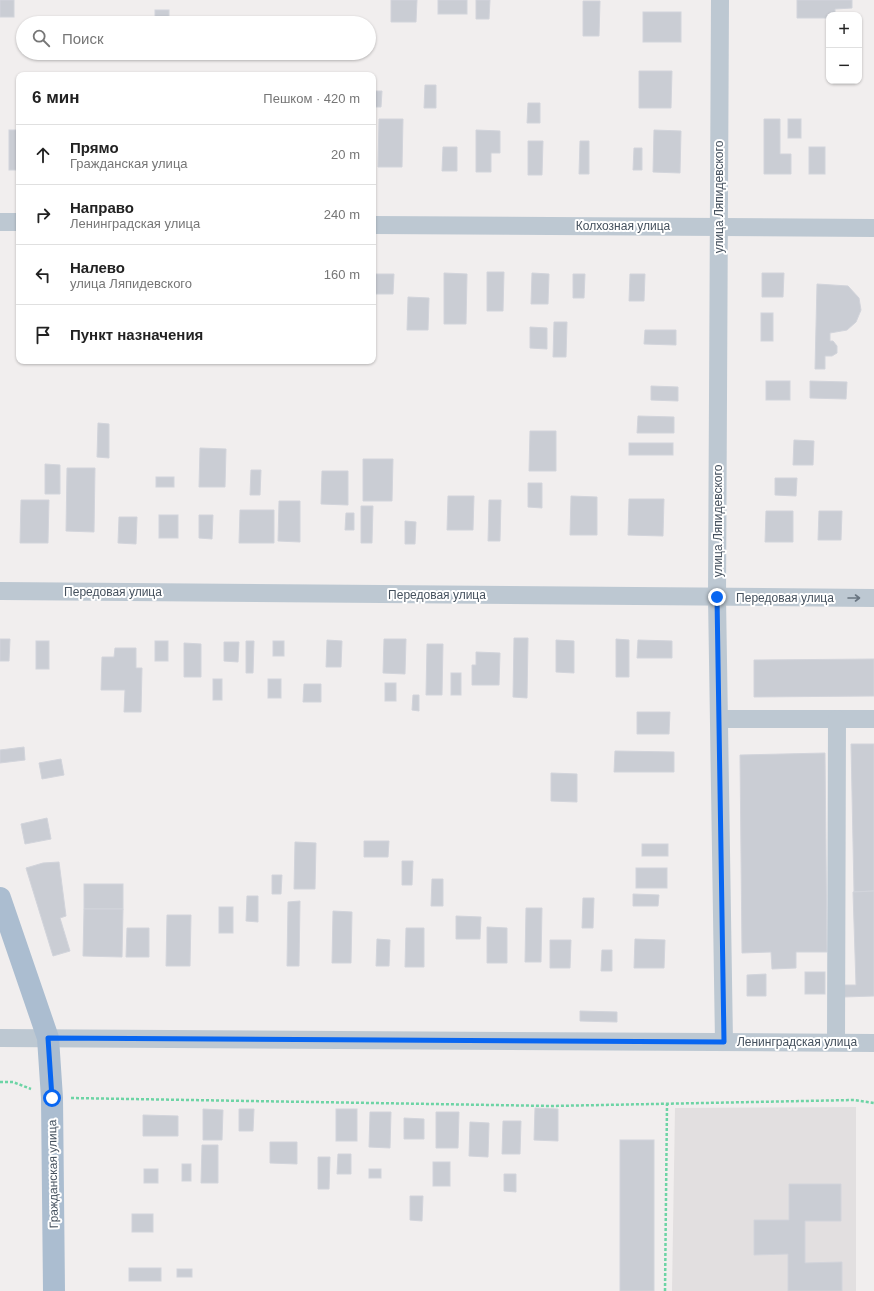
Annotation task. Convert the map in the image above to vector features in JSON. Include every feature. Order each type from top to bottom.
[{"type":"main road","name":"Гражданская улица","points":[[0,898],[48,1038],[52,1098],[54,1291]]},
{"type":"street","name":"улица Ляпидевского","points":[[720,0],[717,597],[724,1042]]},
{"type":"street","points":[[0,222],[16,222]]},
{"type":"street","name":"Колхозная улица","points":[[376,225],[874,228]]},
{"type":"street","name":"Передовая улица","points":[[0,591],[874,598]]},
{"type":"street","points":[[719,719],[874,719]]},
{"type":"street","points":[[836,1042],[837,719]]},
{"type":"street","name":"Ленинградская улица","points":[[0,1038],[874,1043]]},
{"type":"path","points":[[0,1082],[13,1082],[52,1098],[552,1106],[854,1100],[874,1103]]},
{"type":"path","points":[[665,1291],[667,1103]]},
{"type":"shaded area","points":[[856,1107],[856,1291],[672,1291],[675,1108]]},
{"type":"building","points":[[0,0],[14,0],[14,17],[0,17]]},
{"type":"building","points":[[391,0],[417,0],[416,22],[391,22]]},
{"type":"building","points":[[438,0],[467,0],[467,14],[438,14]]},
{"type":"building","points":[[476,0],[490,0],[489,19],[476,19]]},
{"type":"building","points":[[797,0],[852,0],[852,8],[835,9],[835,12],[826,12],[826,18],[797,18]]},
{"type":"building","points":[[583,1],[600,1],[599,36],[583,36]]},
{"type":"building","points":[[155,10],[169,10],[169,16],[155,16]]},
{"type":"building","points":[[643,12],[681,12],[681,42],[643,42]]},
{"type":"building","points":[[639,71],[672,71],[671,108],[639,108]]},
{"type":"building","points":[[425,85],[436,85],[436,108],[424,108]]},
{"type":"building","points":[[376,91],[382,91],[381,107],[376,107]]},
{"type":"building","points":[[528,103],[540,103],[540,123],[527,123]]},
{"type":"building","points":[[379,119],[403,119],[402,167],[378,167]]},
{"type":"building","points":[[764,119],[780,119],[780,154],[791,154],[791,174],[764,174]]},
{"type":"building","points":[[788,119],[801,119],[801,138],[788,138]]},
{"type":"building","points":[[9,130],[16,130],[16,170],[9,170]]},
{"type":"building","points":[[476,130],[500,131],[500,153],[491,153],[491,172],[476,172]]},
{"type":"building","points":[[654,130],[681,131],[680,173],[653,172]]},
{"type":"building","points":[[528,141],[543,141],[542,175],[528,175]]},
{"type":"building","points":[[580,141],[589,141],[589,174],[579,174]]},
{"type":"building","points":[[443,147],[457,147],[457,171],[442,171]]},
{"type":"building","points":[[809,147],[825,147],[825,174],[809,174]]},
{"type":"building","points":[[634,148],[642,148],[642,170],[633,170]]},
{"type":"building","points":[[487,272],[504,272],[503,311],[487,311]]},
{"type":"building","points":[[444,273],[467,274],[466,324],[444,324]]},
{"type":"building","points":[[532,273],[549,274],[548,304],[531,304]]},
{"type":"building","points":[[762,273],[784,273],[783,297],[762,297]]},
{"type":"building","points":[[376,274],[394,274],[393,294],[376,294]]},
{"type":"building","points":[[573,274],[585,274],[584,298],[573,298]]},
{"type":"building","points":[[630,274],[645,274],[644,301],[629,301]]},
{"type":"building","points":[[817,284],[848,286],[859,298],[861,310],[856,322],[847,330],[830,333],[830,341],[833,341],[837,346],[837,353],[832,356],[825,356],[825,369],[815,369]]},
{"type":"building","points":[[408,297],[429,298],[428,330],[407,330]]},
{"type":"building","points":[[761,313],[773,313],[773,341],[761,341]]},
{"type":"building","points":[[554,322],[567,322],[566,357],[553,357]]},
{"type":"building","points":[[530,327],[547,328],[547,349],[530,348]]},
{"type":"building","points":[[645,330],[676,330],[676,345],[644,344]]},
{"type":"building","points":[[766,381],[790,381],[790,400],[766,400]]},
{"type":"building","points":[[810,381],[847,382],[846,399],[810,398]]},
{"type":"building","points":[[651,386],[678,387],[678,401],[651,400]]},
{"type":"building","points":[[638,416],[674,417],[674,433],[637,433]]},
{"type":"building","points":[[98,423],[109,424],[109,458],[97,457]]},
{"type":"building","points":[[530,431],[556,431],[556,471],[529,471]]},
{"type":"building","points":[[794,440],[814,441],[813,465],[793,465]]},
{"type":"building","points":[[629,443],[673,443],[673,455],[629,455]]},
{"type":"building","points":[[200,448],[226,449],[225,487],[199,487]]},
{"type":"building","points":[[363,459],[393,459],[392,501],[363,501]]},
{"type":"building","points":[[45,464],[60,465],[60,494],[45,494]]},
{"type":"building","points":[[67,468],[95,468],[94,532],[66,531]]},
{"type":"building","points":[[251,470],[261,470],[260,495],[250,495]]},
{"type":"building","points":[[322,471],[348,471],[348,505],[321,504]]},
{"type":"building","points":[[156,477],[174,477],[174,487],[156,487]]},
{"type":"building","points":[[775,478],[797,478],[796,496],[775,495]]},
{"type":"building","points":[[528,483],[542,483],[542,508],[528,507]]},
{"type":"building","points":[[448,496],[474,496],[473,530],[447,530]]},
{"type":"building","points":[[571,496],[597,497],[597,535],[570,535]]},
{"type":"building","points":[[629,499],[664,499],[663,536],[628,535]]},
{"type":"building","points":[[21,500],[49,500],[48,543],[20,543]]},
{"type":"building","points":[[489,500],[501,500],[500,541],[488,541]]},
{"type":"building","points":[[279,501],[300,501],[300,542],[278,541]]},
{"type":"building","points":[[361,506],[373,506],[372,543],[361,543]]},
{"type":"building","points":[[240,510],[274,510],[274,543],[239,543]]},
{"type":"building","points":[[766,511],[793,511],[793,542],[765,542]]},
{"type":"building","points":[[819,511],[842,511],[841,540],[818,540]]},
{"type":"building","points":[[346,513],[354,513],[354,530],[345,530]]},
{"type":"building","points":[[159,515],[178,515],[178,538],[159,538]]},
{"type":"building","points":[[199,515],[213,515],[212,539],[199,538]]},
{"type":"building","points":[[119,517],[137,517],[136,544],[118,543]]},
{"type":"building","points":[[405,521],[416,522],[415,544],[405,544]]},
{"type":"building","points":[[514,638],[528,638],[527,698],[513,697]]},
{"type":"building","points":[[0,639],[10,639],[9,661],[0,661]]},
{"type":"building","points":[[384,639],[406,639],[405,674],[383,673]]},
{"type":"building","points":[[616,639],[629,640],[629,677],[616,677]]},
{"type":"building","points":[[327,640],[342,641],[341,667],[326,667]]},
{"type":"building","points":[[556,640],[574,641],[574,673],[556,672]]},
{"type":"building","points":[[638,640],[672,641],[672,658],[637,658]]},
{"type":"building","points":[[36,641],[49,641],[49,669],[36,669]]},
{"type":"building","points":[[155,641],[168,641],[168,661],[155,661]]},
{"type":"building","points":[[246,641],[254,641],[253,673],[246,673]]},
{"type":"building","points":[[273,641],[284,641],[284,656],[273,656]]},
{"type":"building","points":[[224,642],[239,642],[238,662],[224,661]]},
{"type":"building","points":[[184,643],[201,644],[201,677],[184,677]]},
{"type":"building","points":[[427,644],[443,644],[442,695],[426,695]]},
{"type":"building","points":[[115,648],[136,648],[136,668],[142,668],[141,712],[124,712],[125,690],[101,690],[102,657],[114,657]]},
{"type":"building","points":[[476,652],[500,653],[499,685],[472,685],[472,665],[476,665]]},
{"type":"building","points":[[874,659],[874,696],[754,697],[754,660]]},
{"type":"building","points":[[451,673],[461,673],[461,695],[451,695]]},
{"type":"building","points":[[213,679],[222,679],[222,700],[213,700]]},
{"type":"building","points":[[268,679],[281,679],[281,698],[268,698]]},
{"type":"building","points":[[385,683],[396,683],[396,701],[385,701]]},
{"type":"building","points":[[304,684],[321,684],[321,702],[303,702]]},
{"type":"building","points":[[413,695],[419,695],[419,711],[412,710]]},
{"type":"building","points":[[637,712],[670,712],[669,734],[637,734]]},
{"type":"building","points":[[851,744],[874,744],[874,891],[854,892]]},
{"type":"building","points":[[24,747],[25,760],[0,763],[0,750]]},
{"type":"building","points":[[615,751],[674,752],[674,772],[614,772]]},
{"type":"building","points":[[825,753],[827,952],[796,952],[796,968],[772,969],[771,952],[742,953],[740,755]]},
{"type":"building","points":[[61,759],[64,775],[42,779],[39,763]]},
{"type":"building","points":[[551,773],[577,774],[577,802],[551,801]]},
{"type":"building","points":[[47,818],[51,839],[25,844],[21,824]]},
{"type":"building","points":[[364,841],[389,841],[388,857],[364,857]]},
{"type":"building","points":[[295,842],[316,843],[315,889],[294,889]]},
{"type":"building","points":[[642,844],[668,844],[668,856],[642,856]]},
{"type":"building","points":[[402,861],[413,861],[412,885],[402,885]]},
{"type":"building","points":[[59,862],[66,916],[60,918],[70,951],[53,956],[26,868],[43,863]]},
{"type":"building","points":[[636,868],[667,868],[667,888],[636,888]]},
{"type":"building","points":[[272,875],[282,875],[281,894],[272,894]]},
{"type":"building","points":[[432,879],[443,879],[443,906],[431,906]]},
{"type":"building","points":[[84,884],[123,884],[123,909],[84,909]]},
{"type":"building","points":[[874,891],[874,996],[844,997],[844,985],[856,985],[853,892]]},
{"type":"building","points":[[633,894],[659,895],[658,906],[633,906]]},
{"type":"building","points":[[247,896],[258,896],[258,922],[246,921]]},
{"type":"building","points":[[583,898],[594,898],[593,928],[582,928]]},
{"type":"building","points":[[300,901],[299,966],[287,966],[288,902]]},
{"type":"building","points":[[219,907],[233,907],[233,933],[219,933]]},
{"type":"building","points":[[526,908],[542,908],[541,962],[525,962]]},
{"type":"building","points":[[84,909],[123,909],[122,957],[83,956]]},
{"type":"building","points":[[333,911],[352,912],[351,963],[332,963]]},
{"type":"building","points":[[167,915],[191,915],[190,966],[166,966]]},
{"type":"building","points":[[456,916],[481,917],[480,939],[456,939]]},
{"type":"building","points":[[487,927],[507,928],[507,963],[487,963]]},
{"type":"building","points":[[127,928],[149,928],[149,957],[126,957]]},
{"type":"building","points":[[406,928],[424,928],[424,967],[405,967]]},
{"type":"building","points":[[377,939],[390,940],[389,966],[376,966]]},
{"type":"building","points":[[635,939],[665,940],[664,968],[634,968]]},
{"type":"building","points":[[550,940],[571,940],[570,968],[550,968]]},
{"type":"building","points":[[602,950],[612,950],[612,971],[601,971]]},
{"type":"building","points":[[805,972],[825,972],[825,994],[805,994]]},
{"type":"building","points":[[766,974],[766,996],[747,996],[747,975]]},
{"type":"building","points":[[580,1011],[617,1012],[617,1022],[580,1021]]},
{"type":"building","points":[[535,1108],[558,1109],[558,1141],[534,1140]]},
{"type":"building","points":[[203,1109],[223,1110],[222,1140],[203,1140]]},
{"type":"building","points":[[239,1109],[254,1109],[253,1131],[239,1131]]},
{"type":"building","points":[[336,1109],[357,1109],[357,1141],[336,1141]]},
{"type":"building","points":[[370,1112],[391,1112],[390,1148],[369,1147]]},
{"type":"building","points":[[436,1112],[459,1112],[458,1148],[436,1148]]},
{"type":"building","points":[[143,1115],[178,1116],[178,1136],[143,1136]]},
{"type":"building","points":[[404,1118],[424,1119],[424,1139],[404,1139]]},
{"type":"building","points":[[503,1121],[521,1121],[520,1154],[502,1154]]},
{"type":"building","points":[[470,1122],[489,1123],[488,1157],[469,1156]]},
{"type":"building","points":[[620,1140],[654,1140],[654,1291],[620,1291]]},
{"type":"building","points":[[270,1142],[297,1142],[297,1164],[270,1163]]},
{"type":"building","points":[[202,1145],[218,1145],[218,1183],[201,1183]]},
{"type":"building","points":[[338,1154],[351,1154],[351,1174],[337,1174]]},
{"type":"building","points":[[318,1157],[330,1157],[329,1189],[318,1189]]},
{"type":"building","points":[[433,1162],[450,1162],[450,1186],[433,1186]]},
{"type":"building","points":[[182,1164],[191,1164],[191,1181],[182,1181]]},
{"type":"building","points":[[144,1169],[158,1169],[158,1183],[144,1183]]},
{"type":"building","points":[[369,1169],[381,1169],[381,1178],[369,1178]]},
{"type":"building","points":[[504,1174],[516,1174],[516,1192],[504,1191]]},
{"type":"building","points":[[789,1184],[841,1184],[841,1221],[805,1221],[805,1263],[842,1262],[842,1291],[788,1291],[788,1254],[754,1255],[754,1220],[789,1220]]},
{"type":"building","points":[[410,1196],[423,1196],[422,1221],[410,1220]]},
{"type":"building","points":[[132,1214],[153,1214],[153,1232],[132,1232]]},
{"type":"building","points":[[129,1268],[161,1268],[161,1281],[129,1281]]},
{"type":"building","points":[[177,1269],[192,1269],[192,1277],[177,1277]]},
{"type":"route","points":[[52,1098],[48,1038],[724,1042],[717,597]]}]
